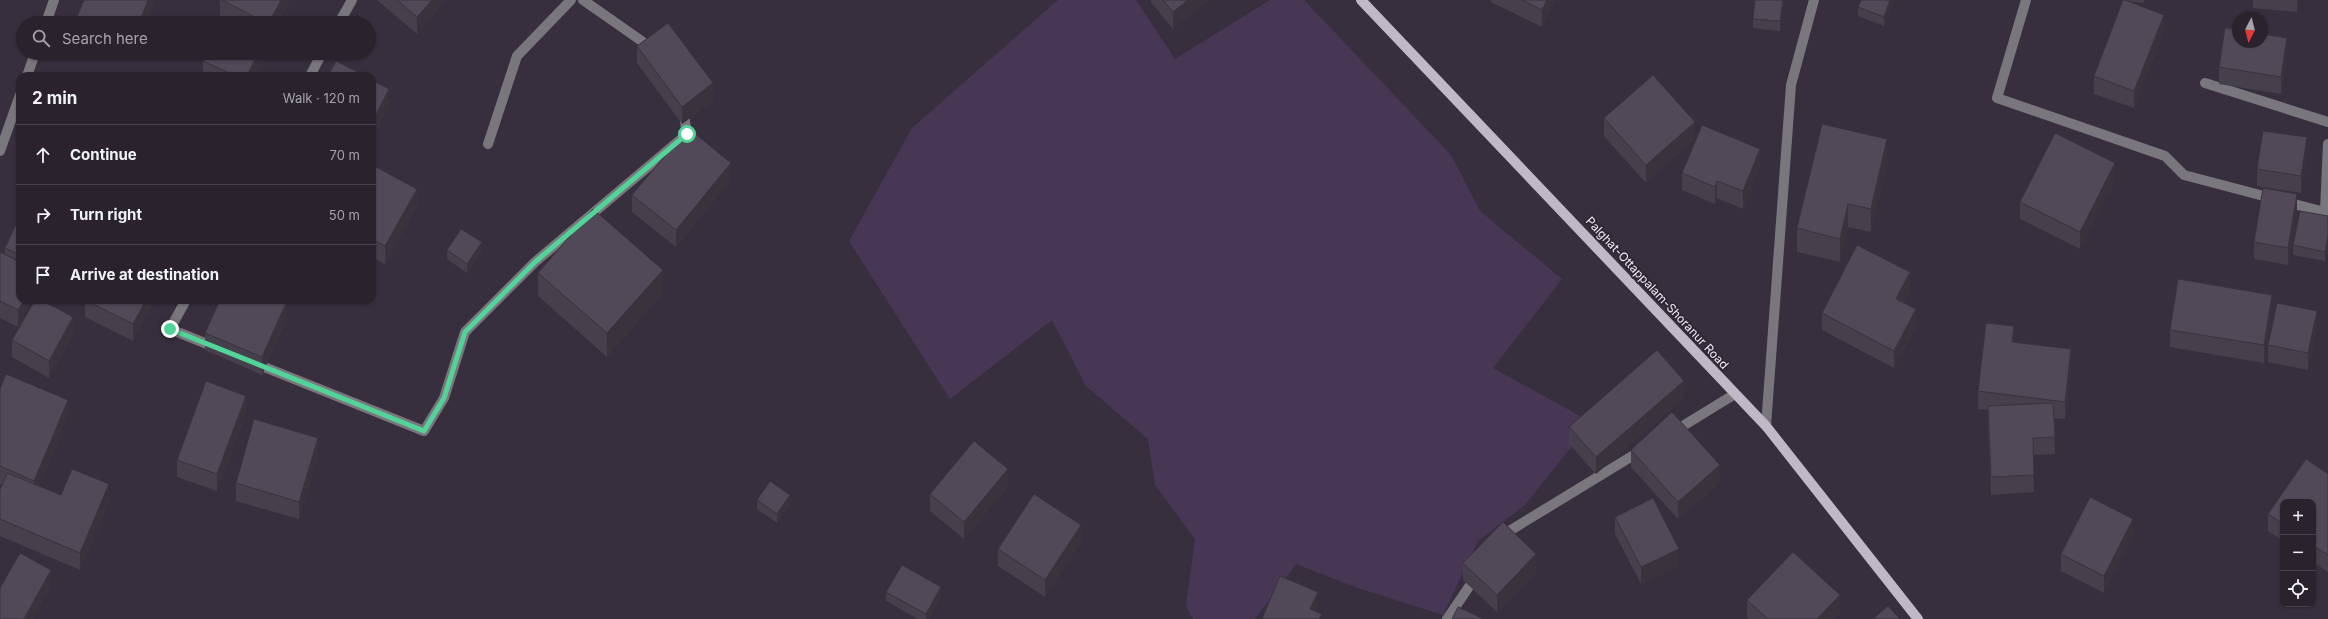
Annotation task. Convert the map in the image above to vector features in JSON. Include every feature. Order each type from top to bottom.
[{"type":"main road","name":"Palghat-Ottappalam-Shoranur Road","points":[[1361,0],[1766,426],[1918,619]]},
{"type":"street","points":[[48,16],[54,0]]},
{"type":"street","points":[[343,16],[352,0]]},
{"type":"street","points":[[488,144],[517,56],[570,0]]},
{"type":"street","points":[[583,0],[662,55]]},
{"type":"street","points":[[1766,426],[1791,85],[1814,0]]},
{"type":"street","points":[[2026,0],[1997,98],[2166,156],[2184,175],[2326,212],[2328,144]]},
{"type":"street","points":[[28,72],[33,60]]},
{"type":"street","points":[[312,72],[318,60]]},
{"type":"street","points":[[2205,83],[2328,122]]},
{"type":"street","points":[[243,359],[424,431],[444,398],[465,332],[535,262],[687,134],[680,95]]},
{"type":"street","points":[[0,151],[16,106]]},
{"type":"street","points":[[184,304],[170,329],[228,353]]},
{"type":"street","points":[[1497,547],[1506,533],[1735,394]]},
{"type":"street","points":[[1447,619],[1483,566]]},
{"type":"shaded area","points":[[1058,0],[1136,0],[1175,59],[1270,0],[1304,0],[1451,155],[1480,211],[1562,279],[1493,368],[1591,422],[1525,505],[1478,541],[1443,615],[1358,588],[1296,564],[1255,619],[1193,619],[1186,606],[1195,539],[1155,485],[1148,439],[1086,386],[1052,320],[950,399],[849,241],[912,128]]},
{"type":"building","points":[[84,0],[148,0],[142,16],[77,16]]},
{"type":"building","points":[[222,0],[281,0],[273,16],[253,16]]},
{"type":"building","points":[[397,0],[432,0],[417,17]]},
{"type":"building","points":[[1163,0],[1188,0],[1173,12]]},
{"type":"building","points":[[1522,0],[1547,0],[1542,10]]},
{"type":"building","points":[[1755,0],[1783,0],[1780,21],[1753,19]]},
{"type":"building","points":[[1861,0],[1890,0],[1884,17],[1858,7]]},
{"type":"building","points":[[2123,0],[2164,15],[2134,91],[2094,76]]},
{"type":"building","points":[[668,23],[713,83],[682,107],[637,46]]},
{"type":"building","points":[[2225,28],[2232,29],[2232,48],[2268,48],[2268,35],[2287,38],[2281,77],[2219,67]]},
{"type":"building","points":[[255,60],[249,72],[227,72],[203,61]]},
{"type":"building","points":[[336,61],[357,72],[330,72]]},
{"type":"building","points":[[1653,75],[1695,122],[1646,165],[1604,118]]},
{"type":"building","points":[[376,82],[389,89],[376,115]]},
{"type":"building","points":[[1822,124],[1887,139],[1871,209],[1848,204],[1840,239],[1797,228]]},
{"type":"building","points":[[1702,125],[1760,149],[1743,191],[1717,181],[1715,187],[1682,173]]},
{"type":"building","points":[[688,128],[731,163],[676,230],[632,195]]},
{"type":"building","points":[[2263,131],[2307,137],[2301,176],[2257,169]]},
{"type":"building","points":[[2055,133],[2115,163],[2080,232],[2020,202]]},
{"type":"building","points":[[376,167],[417,189],[385,246],[376,241]]},
{"type":"building","points":[[2263,188],[2297,194],[2288,248],[2254,242]]},
{"type":"building","points":[[593,209],[663,270],[607,333],[538,273]]},
{"type":"building","points":[[2300,211],[2328,216],[2328,236],[2325,252],[2293,245]]},
{"type":"building","points":[[16,225],[16,253],[5,248]]},
{"type":"building","points":[[461,229],[482,242],[467,264],[447,250]]},
{"type":"building","points":[[1857,245],[1910,272],[1896,299],[1916,309],[1894,351],[1822,313]]},
{"type":"building","points":[[0,252],[16,260],[16,304],[22,304],[18,310],[0,301]]},
{"type":"building","points":[[2178,279],[2272,295],[2264,345],[2170,330]]},
{"type":"building","points":[[2277,303],[2317,311],[2308,353],[2268,345]]},
{"type":"building","points":[[33,304],[49,304],[73,317],[49,361],[12,340]]},
{"type":"building","points":[[93,304],[144,304],[133,324]]},
{"type":"building","points":[[218,304],[286,304],[262,357],[205,333]]},
{"type":"building","points":[[1986,323],[2014,326],[2012,342],[2071,349],[2065,402],[1978,391]]},
{"type":"building","points":[[1657,350],[1684,381],[1596,457],[1569,427]]},
{"type":"building","points":[[6,374],[68,400],[34,481],[0,466],[0,389]]},
{"type":"building","points":[[206,381],[246,396],[217,474],[177,460]]},
{"type":"building","points":[[2053,403],[2055,437],[2033,438],[2034,475],[1991,477],[1988,406]]},
{"type":"building","points":[[1672,412],[1720,465],[1678,502],[1631,450]]},
{"type":"building","points":[[254,419],[318,438],[299,502],[236,483]]},
{"type":"building","points":[[974,441],[1008,469],[964,522],[930,494]]},
{"type":"building","points":[[2306,459],[2328,474],[2328,555],[2316,547],[2316,499],[2280,499],[2280,522],[2268,514]]},
{"type":"building","points":[[72,469],[109,484],[80,553],[0,519],[0,490],[7,473],[61,495]]},
{"type":"building","points":[[770,481],[790,495],[777,514],[757,500]]},
{"type":"building","points":[[1034,494],[1081,525],[1045,580],[998,549]]},
{"type":"building","points":[[2090,497],[2133,519],[2104,576],[2061,554]]},
{"type":"building","points":[[1653,498],[1679,549],[1641,567],[1615,517]]},
{"type":"building","points":[[1503,522],[1536,554],[1497,595],[1463,563]]},
{"type":"building","points":[[1793,552],[1840,595],[1817,619],[1768,619],[1747,600]]},
{"type":"building","points":[[20,553],[51,570],[24,619],[0,619],[0,588]]},
{"type":"building","points":[[902,565],[941,587],[926,614],[886,592]]},
{"type":"building","points":[[1280,576],[1318,592],[1310,609],[1322,614],[1319,619],[1262,619]]},
{"type":"building","points":[[1888,606],[1900,619],[1873,619]]},
{"type":"building","points":[[1458,607],[1484,619],[1452,619]]},
{"type":"route","points":[[170,329],[424,431],[444,398],[465,332],[535,262],[687,134]]}]
